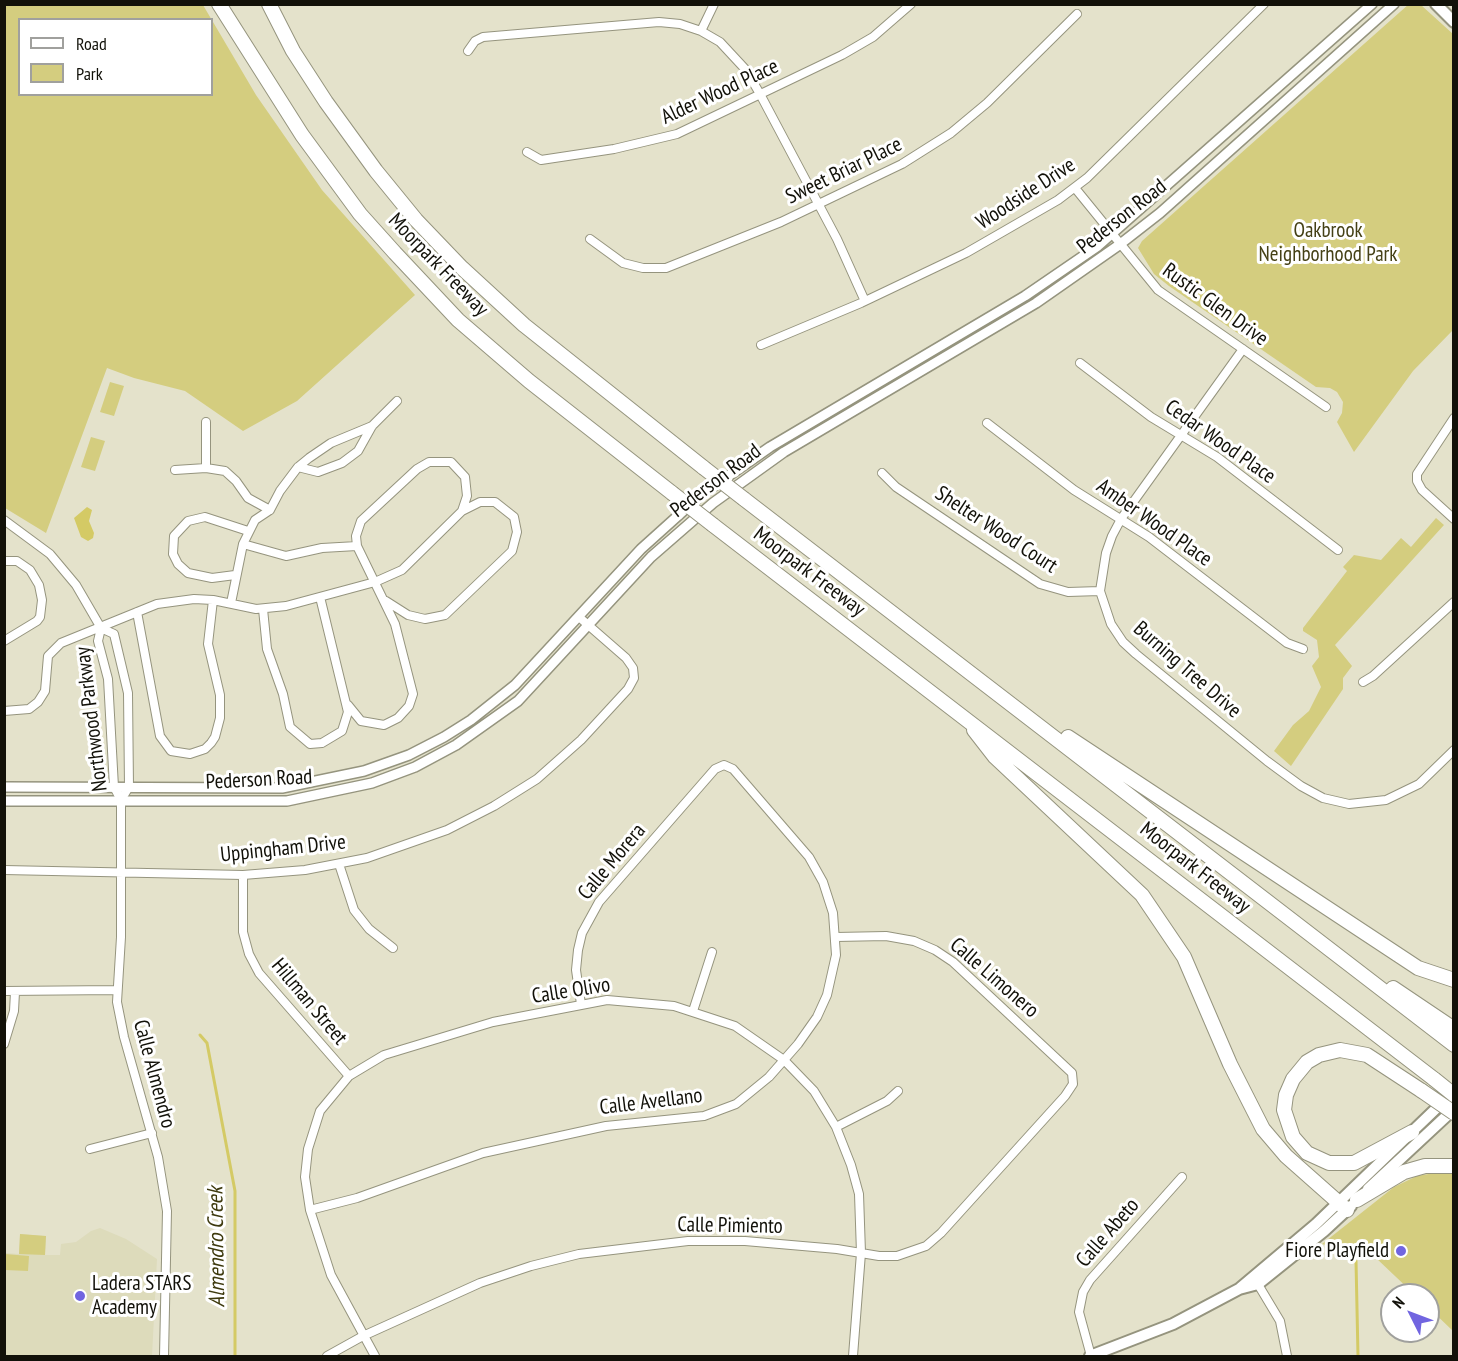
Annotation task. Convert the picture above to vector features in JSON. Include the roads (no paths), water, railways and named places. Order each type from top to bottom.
[{"type":"highway","name":"Moorpark Freeway","points":[[219,4],[302,135],[360,214],[458,320],[520,374],[672,494],[1454,1093]]},
{"type":"highway","name":"Moorpark Freeway","points":[[269,4],[293,51],[326,102],[376,171],[416,220],[462,268],[524,325],[744,499],[1454,1045]]},
{"type":"highway","points":[[943,652],[1184,816],[1361,932],[1418,968],[1454,980]]},
{"type":"highway","points":[[964,716],[994,758],[1143,895],[1184,957],[1230,1064],[1263,1129],[1286,1156],[1348,1204],[1404,1172],[1425,1166],[1454,1166]]},
{"type":"highway","points":[[1298,924],[1454,1029]]},
{"type":"highway","points":[[1412,1132],[1354,1163],[1342,1165],[1323,1162],[1307,1153],[1293,1137],[1286,1117],[1286,1095],[1293,1078],[1307,1062],[1319,1055],[1340,1050],[1367,1055],[1454,1111]]},
{"type":"main road","points":[[1436,4],[1454,22]]},
{"type":"main road","points":[[1348,1204],[1412,1132],[1454,1093]]},
{"type":"main road","points":[[1090,1356],[1173,1324],[1255,1280],[1300,1238],[1348,1204],[1454,1111]]},
{"type":"street","points":[[701,31],[714,4]]},
{"type":"street","name":"Alder Wood Place","points":[[527,152],[541,160],[649,143],[699,126],[842,55],[873,36],[911,4]]},
{"type":"street","name":"Woodside Drive","points":[[761,345],[966,253],[1075,188],[1264,4]]},
{"type":"street","name":"Pederson Road","points":[[4,787],[282,788],[337,779],[389,763],[444,737],[495,703],[535,665],[658,532],[701,495],[770,447],[1025,296],[1112,235],[1372,4]]},
{"type":"street","name":"Pederson Road","points":[[4,801],[287,801],[340,792],[399,773],[434,758],[496,718],[538,682],[675,534],[761,468],[1036,303],[1119,245],[1160,213],[1394,4]]},
{"type":"street","name":"Sweet Briar Place","points":[[590,239],[623,263],[643,268],[666,268],[683,264],[782,222],[818,202],[902,164],[951,133],[987,103],[1077,14]]},
{"type":"street","points":[[468,51],[475,41],[498,34],[659,22],[680,24],[701,31],[735,56],[760,94],[818,202],[864,299]]},
{"type":"street","name":"Rustic Glen Drive","points":[[1075,188],[1119,245],[1158,290],[1326,407]]},
{"type":"street","name":"Burning Tree Drive","points":[[1244,349],[1121,519],[1106,553],[1100,591],[1111,624],[1123,642],[1136,654],[1267,761],[1313,793],[1349,804],[1386,800],[1419,784],[1454,750]]},
{"type":"street","name":"Cedar Wood Place","points":[[1080,363],[1151,417],[1217,457],[1338,550]]},
{"type":"street","points":[[298,467],[318,472],[342,463],[358,451],[372,426],[397,401]]},
{"type":"street","points":[[1454,418],[1420,466],[1417,481],[1422,490],[1454,519]]},
{"type":"street","points":[[206,422],[206,468]]},
{"type":"street","name":"Amber Wood Place","points":[[987,423],[1074,489],[1149,537],[1287,643],[1303,650]]},
{"type":"street","points":[[231,603],[243,544],[255,520],[270,510],[298,467],[331,443],[372,426]]},
{"type":"street","points":[[348,705],[361,721],[384,725],[398,718],[409,706],[413,694],[395,624],[386,601],[357,546],[356,536],[361,521],[417,469],[429,462],[451,462],[465,477],[467,496],[462,511]]},
{"type":"street","points":[[175,470],[206,468],[225,471],[236,480],[248,498],[270,510]]},
{"type":"street","name":"Shelter Wood Court","points":[[882,472],[896,487],[1040,584],[1068,592],[1100,591]]},
{"type":"street","points":[[4,711],[20,711],[33,707],[45,691],[50,653],[67,640],[137,612],[177,600],[213,600],[263,609],[320,597],[375,582],[411,563],[438,532],[462,511],[487,501],[495,502],[514,517],[516,542],[506,559],[445,615],[425,619],[416,617],[408,615],[386,601]]},
{"type":"street","points":[[235,575],[212,578],[188,573],[178,564],[173,554],[174,536],[188,521],[205,517],[248,531]]},
{"type":"street","name":"Northwood Parkway","points":[[5,522],[50,554],[76,585],[101,628],[114,634],[128,693],[129,787],[120,800]]},
{"type":"street","points":[[243,544],[286,556],[322,548],[357,546]]},
{"type":"street","points":[[4,561],[17,561],[30,570],[39,585],[42,600],[40,617],[37,621],[4,641]]},
{"type":"street","points":[[263,609],[267,649],[283,694],[286,717],[290,727],[310,744],[322,742],[342,731],[348,717],[348,705],[320,597]]},
{"type":"street","points":[[137,612],[160,736],[171,751],[190,754],[206,748],[218,729],[220,695],[208,644],[213,600]]},
{"type":"street","points":[[1363,682],[1373,676],[1454,602]]},
{"type":"street","name":"Uppingham Drive","points":[[4,870],[243,875],[339,864],[391,851],[447,830],[517,792],[568,753],[628,689],[634,678],[633,668],[626,658],[579,617]]},
{"type":"street","name":"Northwood Parkway","points":[[101,628],[98,641],[108,679],[114,787],[120,800]]},
{"type":"street","name":"Calle Avellano","points":[[310,1210],[357,1198],[483,1153],[606,1125],[704,1116],[735,1104],[750,1095],[783,1060],[817,1017],[833,974],[836,937],[830,899],[809,857],[747,782],[736,771],[724,765]]},
{"type":"street","name":"Calle Morera","points":[[581,1004],[576,970],[582,933],[589,917],[618,879],[715,769],[724,765]]},
{"type":"street","name":"Calle Almendro","points":[[120,800],[122,873],[117,990],[121,1028],[152,1132],[167,1211],[164,1356]]},
{"type":"street","points":[[339,864],[354,910],[369,929],[393,948]]},
{"type":"street","name":"Hillman Street","points":[[243,875],[243,932],[249,954],[259,973],[349,1076]]},
{"type":"street","name":"Calle Limonero","points":[[836,937],[886,936],[914,941],[935,950],[953,962],[1061,1061],[1074,1078]]},
{"type":"street","points":[[693,1011],[712,952]]},
{"type":"street","points":[[4,992],[117,990]]},
{"type":"street","points":[[4,1044],[14,1011],[15,992]]},
{"type":"street","name":"Calle Olivo","points":[[375,1356],[331,1275],[310,1210],[305,1177],[312,1130],[320,1112],[349,1076],[384,1055],[493,1022],[607,1000],[693,1011],[743,1030],[783,1060],[814,1091],[836,1127],[852,1165],[859,1194],[861,1253],[853,1356]]},
{"type":"street","name":"Calle Pimiento","points":[[327,1356],[363,1336],[502,1275],[579,1254],[652,1244],[723,1240],[897,1256],[913,1252],[933,1240],[1065,1096],[1074,1078]]},
{"type":"street","points":[[836,1127],[887,1101],[898,1091]]},
{"type":"street","points":[[90,1149],[152,1132]]},
{"type":"street","name":"Calle Abeto","points":[[1090,1356],[1079,1312],[1083,1292],[1090,1280],[1182,1177]]},
{"type":"street","points":[[1255,1280],[1280,1321],[1287,1356]]},
{"type":"waterway","name":"Almendro Creek","points":[[200,1035],[207,1043],[235,1191],[235,1356]]},
{"type":"waterway","points":[[1356,1261],[1358,1356]]},
{"type":"place","name":"Fiore Playfield","points":[[1401,1251]]},
{"type":"place","name":"Ladera STARS Academy","points":[[80,1296]]},
{"type":"park label","name":"Oakbrook Neighborhood Park","points":[[1328,243]]}]
